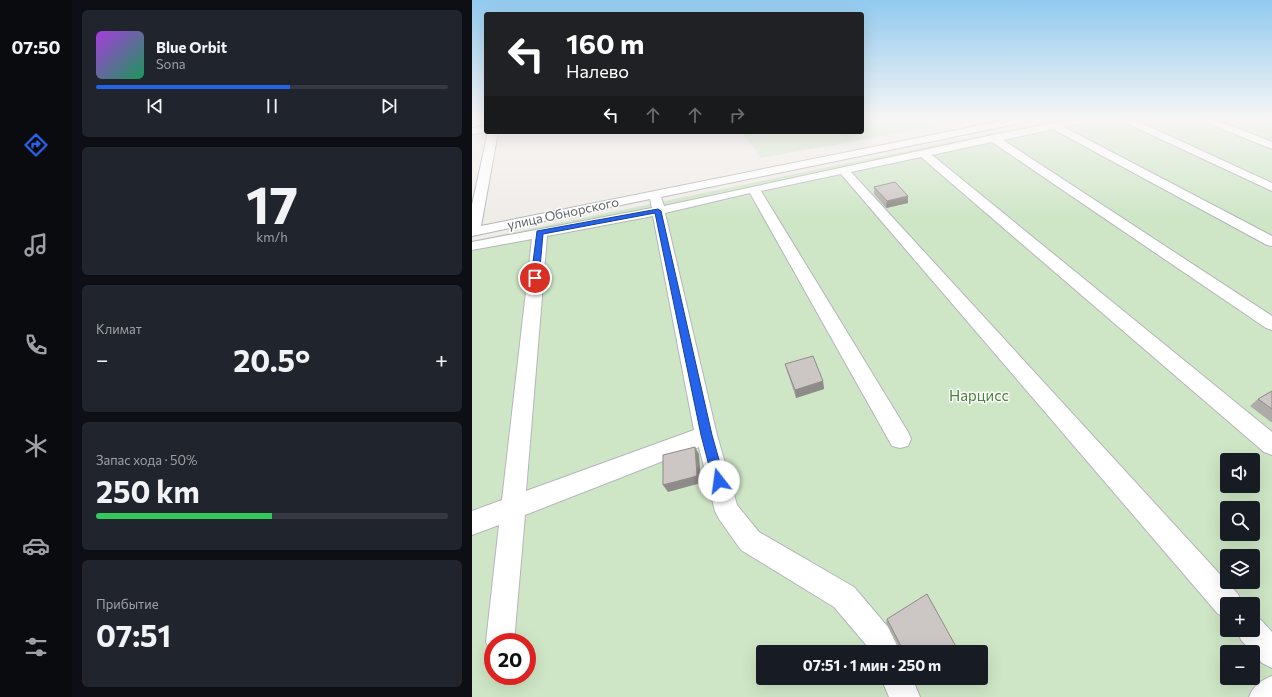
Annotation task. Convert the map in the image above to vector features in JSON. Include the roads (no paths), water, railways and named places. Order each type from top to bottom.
[{"type":"street","points":[[473,232],[489,153]]},
{"type":"street","points":[[472,246],[540,233],[656,202],[876,153]]},
{"type":"street","points":[[656,202],[754,189],[923,153],[1272,445]]},
{"type":"street","points":[[1015,153],[1272,324]]},
{"type":"street","points":[[1105,153],[1272,242]]},
{"type":"street","points":[[1198,153],[1272,187]]},
{"type":"street","points":[[843,170],[1222,597]]},
{"type":"street","points":[[754,189],[900,439]]},
{"type":"street","points":[[656,202],[706,435],[727,511],[750,541],[844,597],[878,637],[882,645]]},
{"type":"street","name":"улица Обнорского","points":[[473,232],[656,202]]},
{"type":"street","points":[[501,633],[540,233]]},
{"type":"street","points":[[472,523],[706,435]]},
{"type":"street","points":[[1258,637],[1272,653]]},
{"type":"street","points":[[899,685],[905,697]]},
{"type":"street","points":[[1264,697],[1272,691]]},
{"type":"park label","name":"Нарцисс","points":[[979,396]]}]
